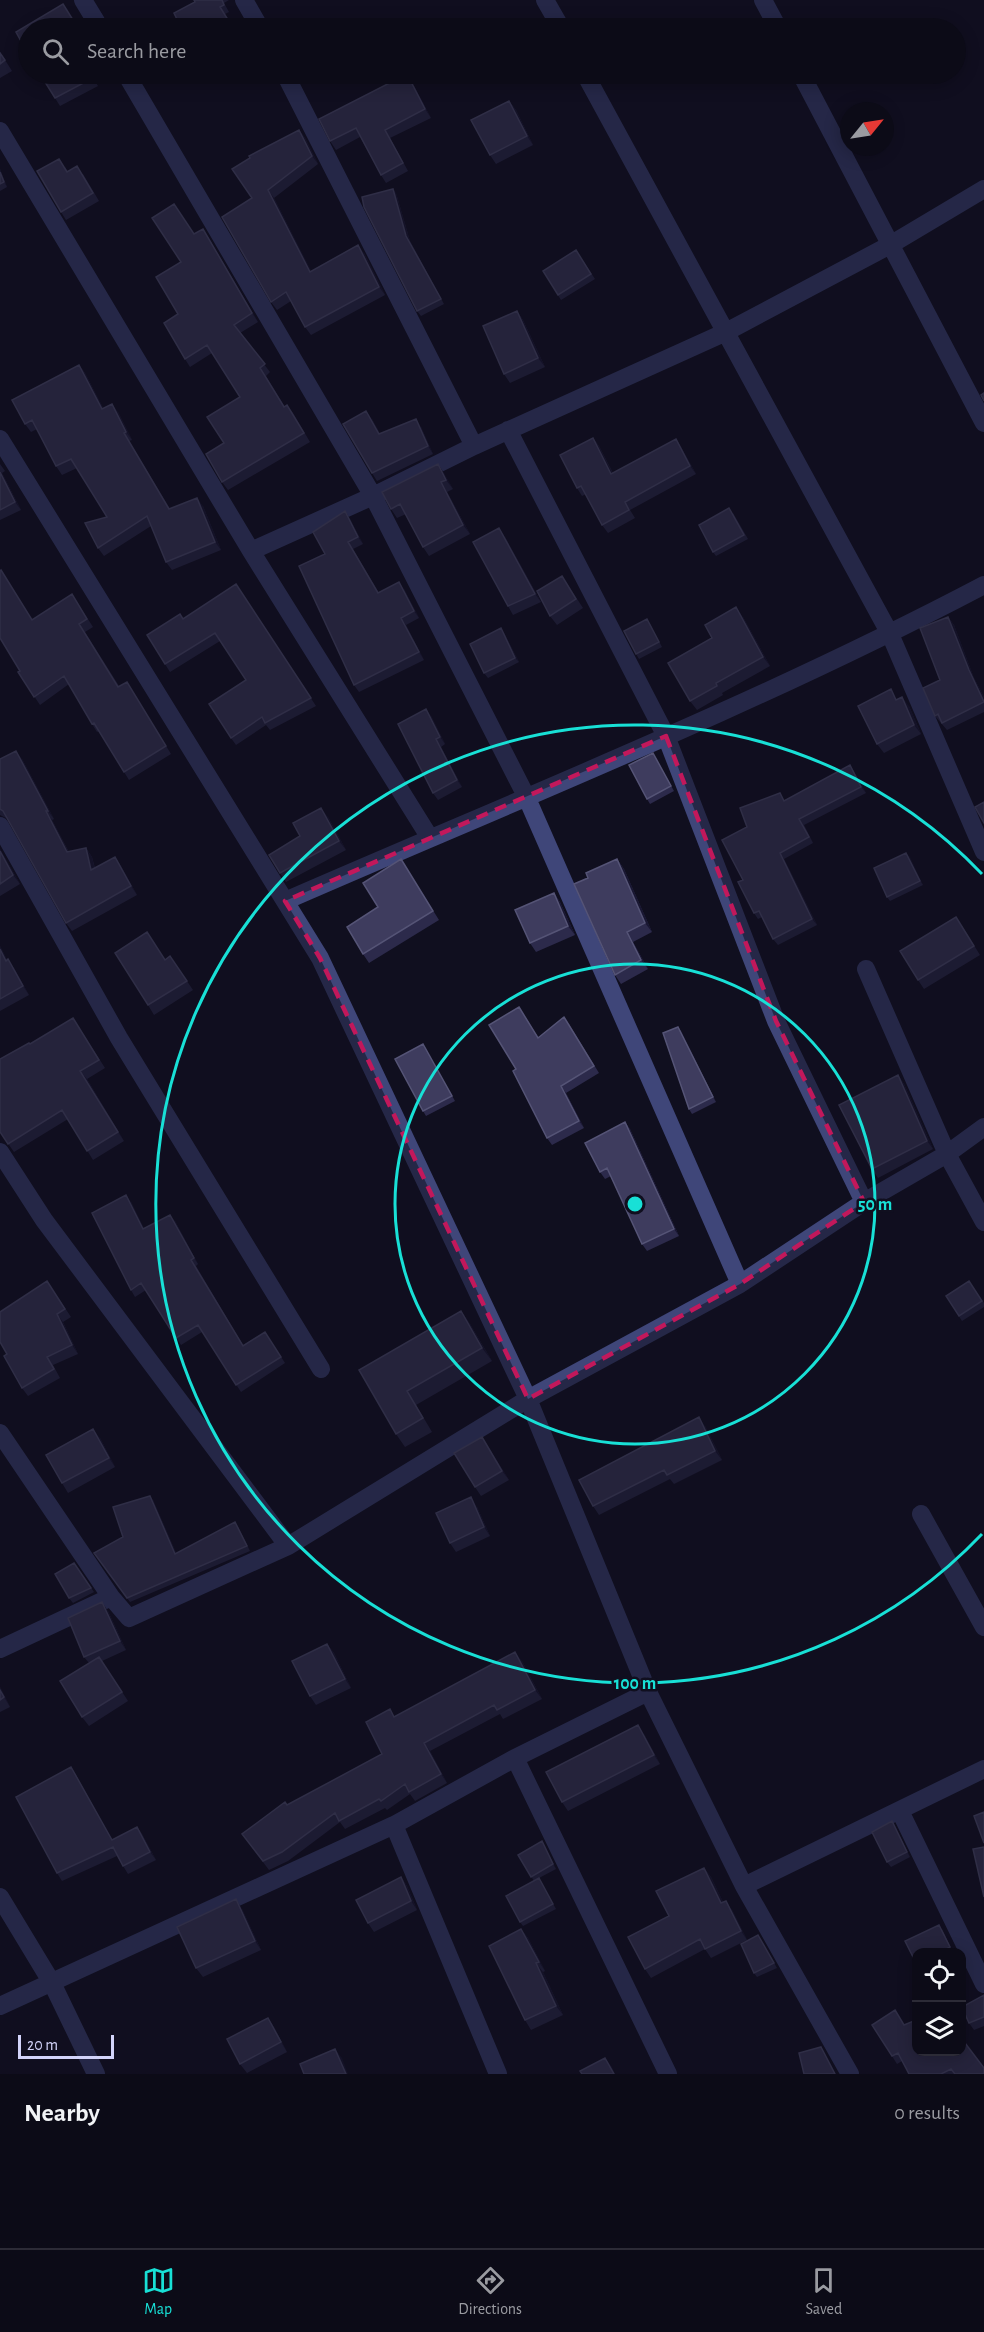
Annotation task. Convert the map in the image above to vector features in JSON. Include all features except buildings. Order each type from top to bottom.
[{"type":"street","points":[[83,0],[94,18]]},
{"type":"street","points":[[244,0],[254,18]]},
{"type":"street","points":[[545,0],[555,18]]},
{"type":"street","points":[[763,0],[773,18]]},
{"type":"street","points":[[132,84],[373,496],[526,796],[740,1284]]},
{"type":"street","points":[[290,84],[474,446]]},
{"type":"street","points":[[590,84],[890,634],[984,852]]},
{"type":"street","points":[[806,84],[984,423]]},
{"type":"street","points":[[0,131],[251,551],[430,838]]},
{"type":"street","points":[[251,551],[373,496],[508,430],[726,332],[890,245],[984,189]]},
{"type":"street","points":[[508,430],[666,736],[776,1021],[864,1202]]},
{"type":"street","points":[[0,439],[320,958],[528,1399],[648,1692],[744,1886],[850,2074]]},
{"type":"street","points":[[285,902],[666,736],[890,634],[984,585]]},
{"type":"street","points":[[0,825],[118,1038],[321,1369]]},
{"type":"street","points":[[866,969],[947,1154],[984,1222]]},
{"type":"street","points":[[0,1433],[111,1596],[129,1618],[288,1546],[528,1399],[740,1284],[864,1202],[947,1154],[984,1127]]},
{"type":"street","points":[[0,1152],[44,1220],[288,1546]]},
{"type":"street","points":[[921,1514],[984,1627]]},
{"type":"street","points":[[0,1649],[111,1596]]},
{"type":"street","points":[[0,2006],[394,1825],[515,1758],[648,1692]]},
{"type":"street","points":[[515,1758],[668,2074]]},
{"type":"street","points":[[744,1886],[984,1769]]},
{"type":"street","points":[[900,1810],[984,1984]]},
{"type":"street","points":[[394,1825],[498,2074]]},
{"type":"street","points":[[0,1897],[52,1983],[96,2074]]},
{"type":"highlighted area","points":[[666,736],[776,1021],[864,1202],[740,1284],[528,1399],[320,958],[285,901]]}]
